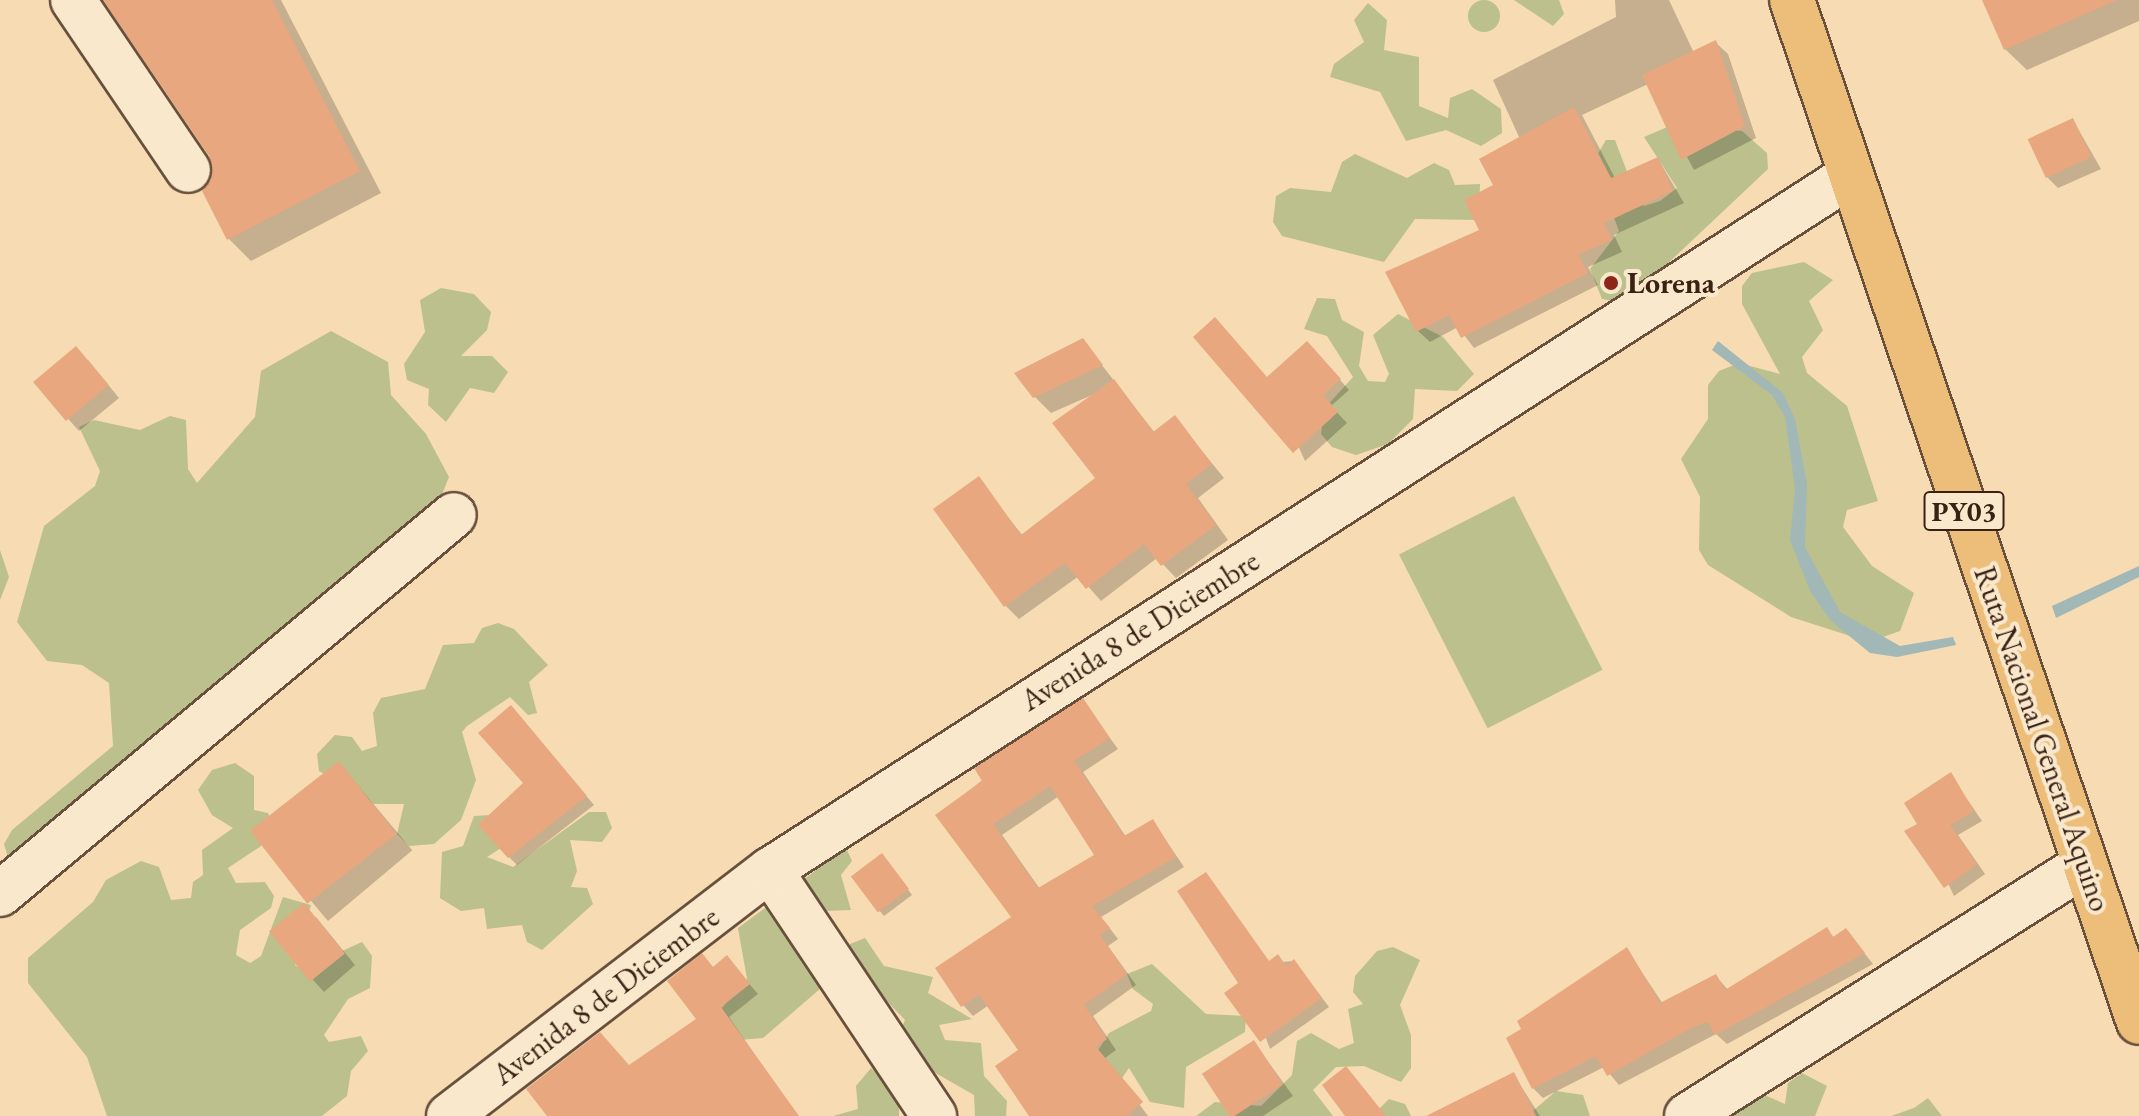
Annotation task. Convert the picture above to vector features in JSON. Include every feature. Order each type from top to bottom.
[{"type":"highway","name":"Ruta Nacional General Aquino","points":[[1792,0],[2139,1022]]},
{"type":"street","points":[[73,0],[188,170]]},
{"type":"street","name":"Avenida 8 de Diciembre","points":[[449,1116],[770,870],[1851,175]]},
{"type":"street","points":[[0,894],[454,515]]},
{"type":"street","points":[[1687,1116],[2084,865]]},
{"type":"street","points":[[770,870],[934,1116]]},
{"type":"green space","points":[[1484,0],[1495,5],[1500,16],[1495,27],[1484,32],[1473,27],[1468,16],[1473,5]]},
{"type":"green space","points":[[1514,0],[1559,0],[1564,14],[1553,26]]},
{"type":"green space","points":[[1368,3],[1387,20],[1384,50],[1419,57],[1419,106],[1448,118],[1450,98],[1472,89],[1501,109],[1502,133],[1481,146],[1446,130],[1406,141],[1380,92],[1330,77],[1334,64],[1364,42],[1354,20]]},
{"type":"green space","points":[[1672,125],[1742,131],[1767,153],[1768,169],[1647,283],[1619,302],[1602,299],[1590,269],[1619,231],[1593,162],[1606,140],[1615,140],[1637,198],[1644,206],[1660,201],[1677,188],[1644,137]]},
{"type":"green space","points":[[1355,154],[1407,178],[1434,163],[1449,170],[1455,185],[1480,184],[1479,220],[1415,219],[1384,262],[1282,236],[1273,222],[1276,196],[1290,188],[1331,192],[1342,162]]},
{"type":"green space","points":[[1804,262],[1833,280],[1809,301],[1823,330],[1802,357],[1807,373],[1847,406],[1878,501],[1847,510],[1843,527],[1872,566],[1914,593],[1900,631],[1869,642],[1791,617],[1708,565],[1699,550],[1700,497],[1681,459],[1708,419],[1708,385],[1719,371],[1739,363],[1780,374],[1742,304],[1742,286],[1752,273]]},
{"type":"green space","points":[[441,288],[474,294],[491,312],[487,330],[461,356],[492,356],[508,372],[494,393],[470,388],[446,422],[428,405],[429,389],[407,380],[404,364],[425,332],[420,300]]},
{"type":"green space","points":[[1317,298],[1335,299],[1342,320],[1364,332],[1359,366],[1368,381],[1385,382],[1389,374],[1373,335],[1398,314],[1443,337],[1474,374],[1457,391],[1415,389],[1413,419],[1388,444],[1356,455],[1332,447],[1321,434],[1324,409],[1353,377],[1327,336],[1304,329]]},
{"type":"green space","points":[[331,331],[388,362],[391,395],[426,434],[449,477],[436,509],[378,547],[325,599],[308,604],[191,768],[9,861],[4,844],[12,830],[113,746],[109,683],[82,665],[47,661],[17,622],[44,526],[95,486],[100,471],[79,427],[94,420],[140,430],[170,416],[186,420],[188,469],[197,483],[255,417],[261,371]]},
{"type":"green space","points":[[1514,496],[1603,670],[1488,728],[1399,555]]},
{"type":"green space","points":[[0,550],[9,577],[0,600]]},
{"type":"green space","points":[[498,623],[514,629],[548,665],[529,682],[537,713],[528,715],[510,697],[467,726],[462,732],[476,780],[461,820],[434,844],[409,846],[397,834],[404,804],[374,804],[319,771],[317,754],[335,735],[352,737],[362,751],[377,746],[373,713],[381,698],[425,689],[443,645],[474,643],[482,628]]},
{"type":"green space","points":[[235,763],[254,776],[254,810],[268,813],[273,824],[264,844],[228,868],[236,883],[265,882],[274,896],[271,908],[240,930],[236,955],[250,963],[261,956],[283,897],[311,905],[295,965],[302,969],[362,942],[372,956],[370,988],[348,999],[324,1035],[329,1042],[361,1036],[368,1051],[351,1071],[347,1096],[322,1116],[107,1116],[87,1057],[28,983],[28,958],[93,902],[106,880],[141,861],[159,867],[171,900],[191,898],[193,882],[203,875],[202,850],[233,828],[212,815],[198,790],[212,770]]},
{"type":"green space","points":[[589,812],[606,812],[612,828],[602,842],[570,840],[577,871],[571,887],[587,888],[593,904],[542,950],[527,942],[522,925],[487,929],[484,908],[461,911],[440,898],[442,852],[463,846],[474,816],[490,815],[501,848],[487,857],[513,867]]},
{"type":"green space","points":[[846,848],[852,861],[841,875],[851,910],[824,911],[828,982],[763,1038],[738,1040],[708,1024],[747,979],[738,928]]},
{"type":"green space","points":[[865,938],[884,966],[933,977],[928,993],[972,1019],[939,1025],[945,1040],[981,1043],[984,1076],[1007,1101],[1006,1116],[975,1116],[974,1095],[932,1071],[898,1036],[905,1020],[849,962],[850,944]]},
{"type":"green space","points":[[1393,947],[1420,960],[1400,1005],[1411,1035],[1411,1068],[1401,1082],[1364,1066],[1336,1067],[1313,1090],[1333,1116],[1196,1116],[1215,1102],[1261,1106],[1292,1075],[1297,1041],[1311,1033],[1339,1049],[1354,1043],[1348,1009],[1363,1004],[1353,992],[1355,976],[1377,951]]},
{"type":"green space","points":[[1152,964],[1206,1014],[1246,1016],[1245,1032],[1186,1067],[1184,1108],[1150,1102],[1129,1068],[1115,1088],[1057,1116],[1109,1033],[1151,1011],[1153,1004],[1133,989],[1127,974]]},
{"type":"green space","points":[[871,1068],[899,1096],[899,1116],[833,1116],[858,1109],[856,1086]]},
{"type":"green space","points":[[1802,1073],[1827,1086],[1815,1116],[1727,1116],[1762,1094],[1785,1104],[1788,1083]]},
{"type":"green space","points":[[1556,1091],[1583,1095],[1590,1116],[1527,1116]]},
{"type":"green space","points":[[1928,1098],[1942,1116],[1891,1116],[1914,1108]]},
{"type":"green space","points":[[1389,1099],[1405,1104],[1411,1116],[1372,1116]]},
{"type":"water","points":[[1718,341],[1783,393],[1795,419],[1807,484],[1805,547],[1840,612],[1900,646],[1953,637],[1956,645],[1897,657],[1870,653],[1831,621],[1810,591],[1790,540],[1795,489],[1785,417],[1772,395],[1712,350]]},
{"type":"water","points":[[2139,566],[2139,577],[2056,618],[2052,606]]},
{"type":"building","points":[[103,0],[272,0],[360,171],[227,240],[202,191],[211,180],[209,156]]},
{"type":"building","points":[[1982,0],[2117,0],[2004,50]]},
{"type":"building","points":[[1716,40],[1745,126],[1681,160],[1642,75]]},
{"type":"building","points":[[1574,107],[1611,178],[1658,157],[1673,191],[1604,223],[1612,240],[1578,255],[1588,273],[1461,338],[1449,315],[1416,332],[1385,272],[1479,230],[1464,200],[1493,185],[1479,159]]},
{"type":"building","points":[[2073,118],[2091,157],[2046,178],[2028,139]]},
{"type":"building","points":[[1215,317],[1267,377],[1307,341],[1341,379],[1323,395],[1338,412],[1293,453],[1193,337]]},
{"type":"building","points":[[1083,338],[1103,365],[1033,398],[1014,373]]},
{"type":"building","points":[[76,346],[109,385],[66,421],[33,382]]},
{"type":"building","points":[[1114,379],[1153,432],[1175,415],[1212,464],[1186,484],[1216,525],[1161,566],[1144,544],[1086,589],[1065,563],[1004,607],[933,509],[979,476],[1021,535],[1095,478],[1052,423]]},
{"type":"building","points":[[1083,698],[1110,738],[1074,761],[1124,836],[1153,819],[1176,857],[1092,906],[1110,928],[1100,935],[1127,974],[1084,1005],[1107,1039],[1096,1047],[1143,1102],[1126,1116],[1029,1116],[995,1066],[1018,1050],[979,995],[961,1007],[935,968],[1011,917],[935,815],[982,781],[974,768]],"holes":[[[1050,786],[1094,855],[1038,888],[993,824]]]},
{"type":"building","points":[[511,705],[587,796],[508,858],[478,825],[523,783],[478,733]]},
{"type":"building","points":[[339,761],[396,834],[307,904],[250,831]]},
{"type":"building","points":[[1951,772],[1974,811],[1950,825],[1977,864],[1944,888],[1904,831],[1917,824],[1904,803]]},
{"type":"building","points":[[882,853],[909,889],[878,912],[851,876]]},
{"type":"building","points":[[1206,872],[1269,961],[1278,954],[1286,966],[1294,959],[1322,998],[1260,1042],[1224,993],[1238,983],[1177,891]]},
{"type":"building","points":[[304,903],[345,954],[310,982],[269,931]]},
{"type":"building","points":[[1827,927],[1833,937],[1846,928],[1865,953],[1715,1035],[1708,1022],[1691,1028],[1607,1076],[1596,1056],[1532,1089],[1506,1038],[1521,1029],[1517,1021],[1627,947],[1660,1003],[1716,974],[1725,990]]},
{"type":"building","points":[[702,953],[713,967],[727,955],[750,984],[721,1007],[799,1116],[547,1116],[526,1089],[600,1032],[629,1065],[696,1019],[667,981]]},
{"type":"building","points":[[1254,1040],[1283,1084],[1234,1116],[1229,1116],[1202,1074]]},
{"type":"building","points":[[1346,1066],[1386,1116],[1345,1116],[1322,1085]]},
{"type":"building","points":[[1514,1072],[1536,1116],[1426,1116]]},
{"type":"place","name":"Lorena","points":[[1611,283]]}]
